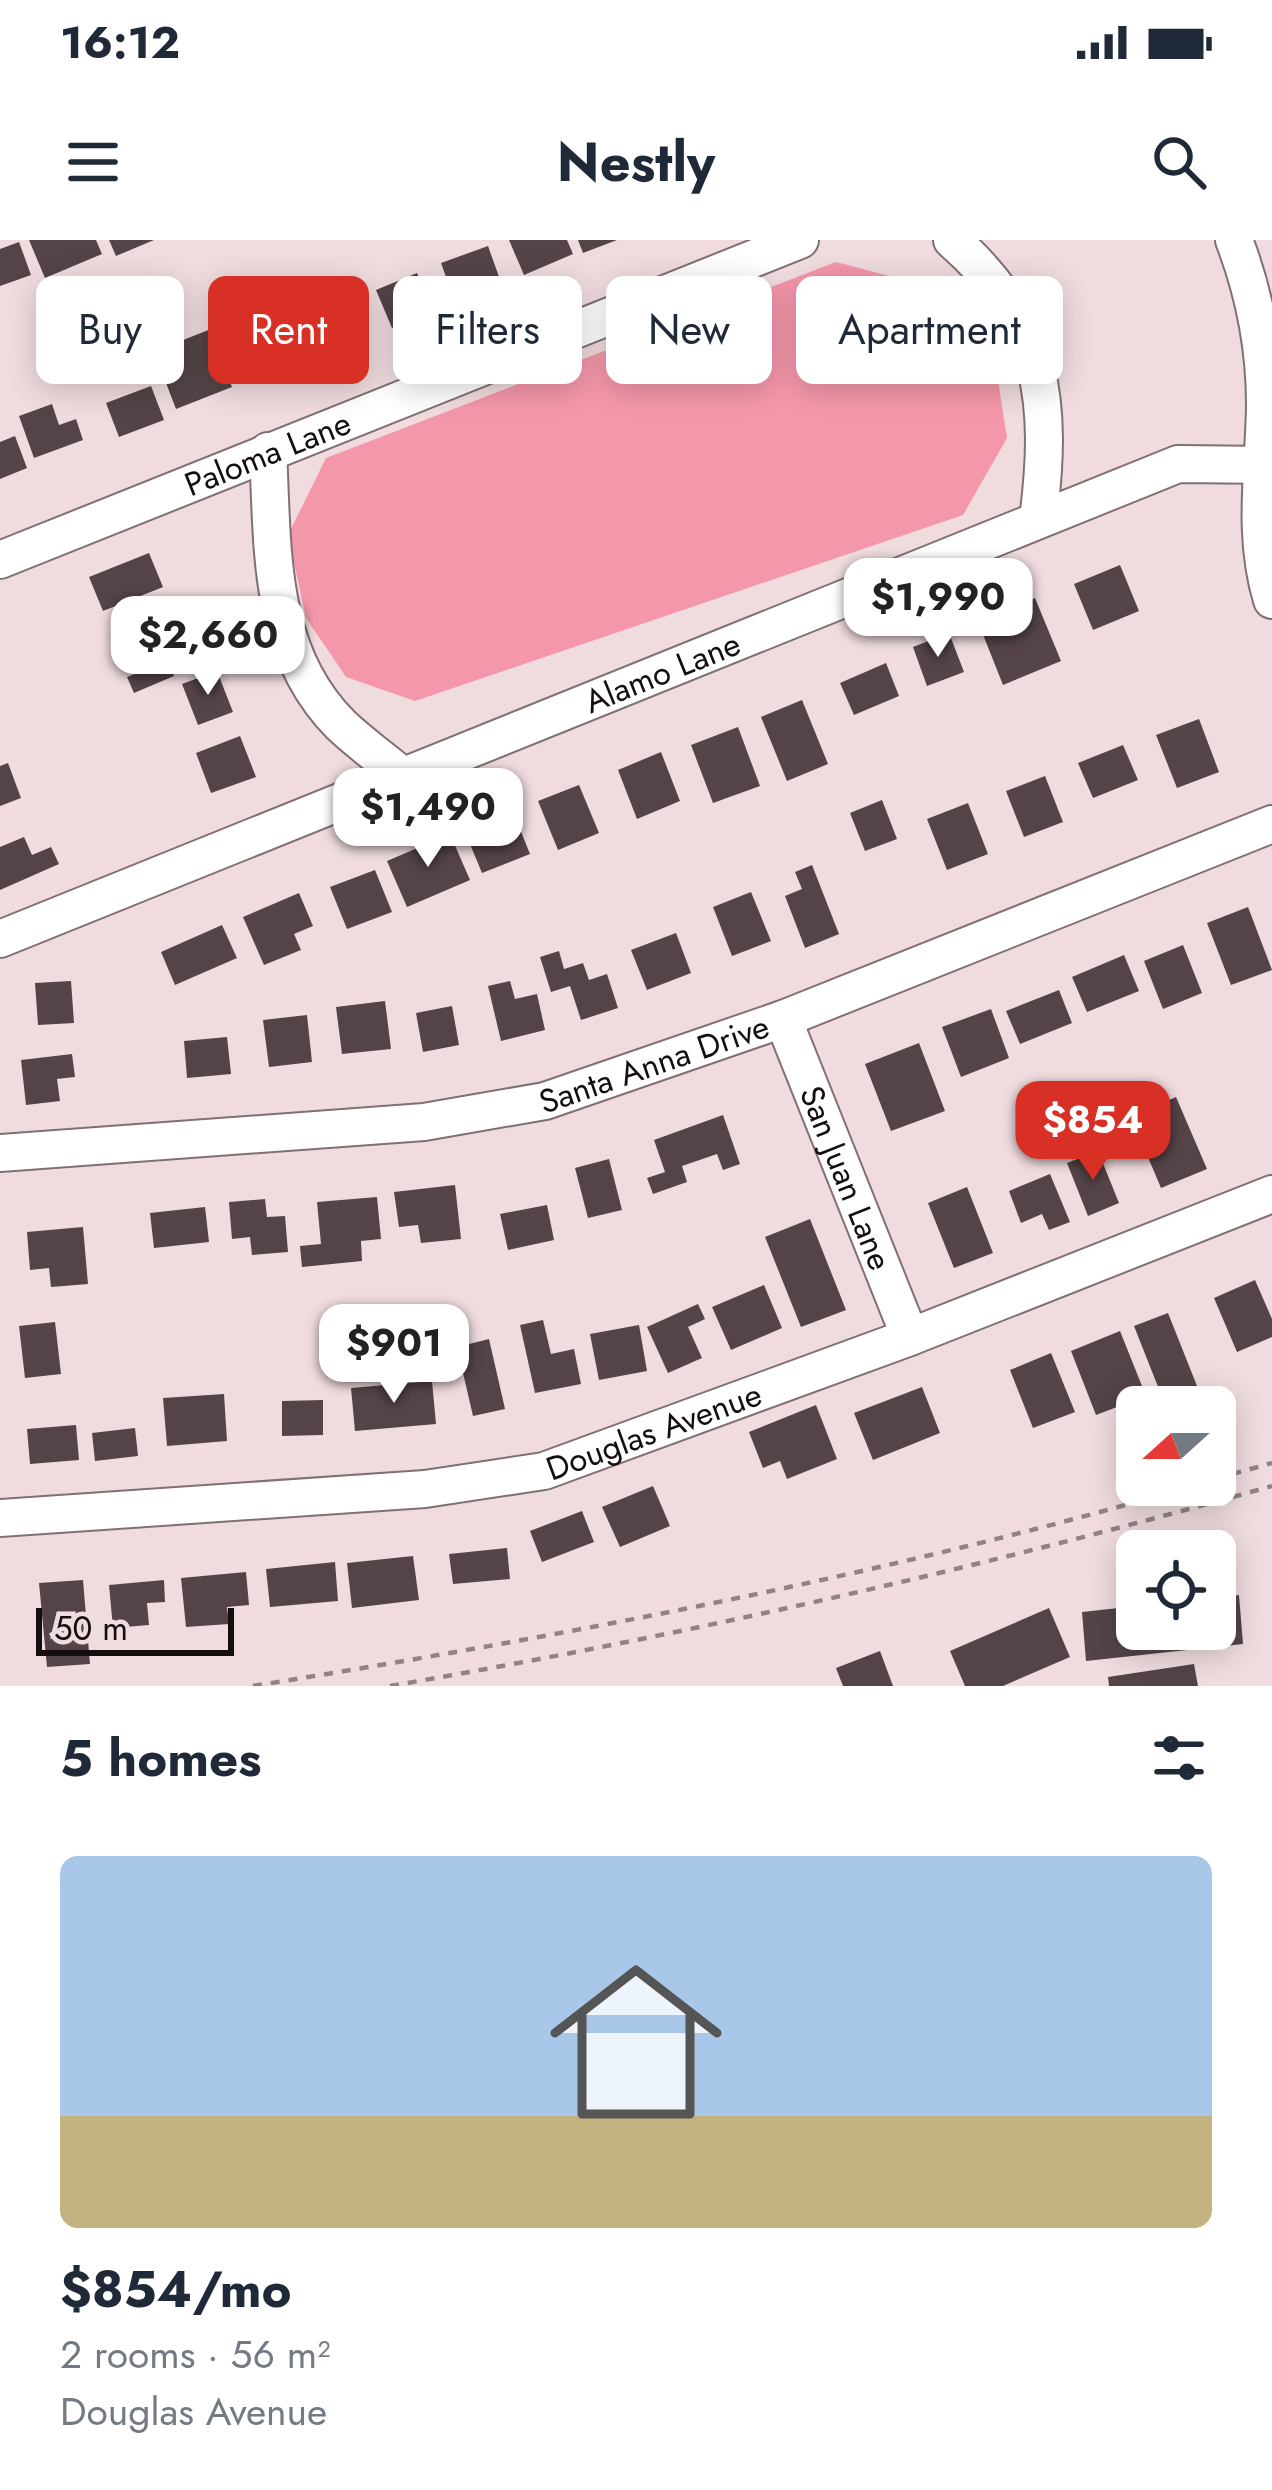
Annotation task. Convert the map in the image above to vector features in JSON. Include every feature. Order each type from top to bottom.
[{"type":"street","name":"Paloma Lane","points":[[0,560],[800,240]]},
{"type":"street","points":[[952,240],[1014,308],[1040,373],[1048,442],[1038,520]]},
{"type":"street","points":[[1234,240],[1258,325],[1267,464],[1257,517],[1272,600]]},
{"type":"street","points":[[268,452],[276,603],[299,669],[339,723],[406,779]]},
{"type":"street","name":"Alamo Lane","points":[[0,939],[1178,464],[1267,464]]},
{"type":"street","name":"Santa Anna Drive","points":[[0,1153],[424,1122],[544,1101],[783,1019],[1272,824]]},
{"type":"street","name":"San Juan Lane","points":[[783,1019],[910,1337]]},
{"type":"street","name":"Douglas Avenue","points":[[0,1518],[402,1491],[544,1471],[910,1337],[1272,1194]]},
{"type":"path","points":[[1236,1473],[1272,1463]]},
{"type":"path","points":[[390,1686],[602,1650],[905,1585],[1272,1486]]},
{"type":"path","points":[[253,1686],[499,1647],[689,1609],[1116,1505]]},
{"type":"shaded area","points":[[836,262],[889,276],[800,276]]},
{"type":"shaded area","points":[[796,277],[796,384],[999,384],[1007,438],[963,515],[415,701],[346,677],[306,618],[288,535],[326,458],[519,384],[582,384],[582,360],[606,350],[606,384],[772,384],[772,287]]},
{"type":"building","points":[[29,240],[96,240],[102,254],[44,276]]},
{"type":"building","points":[[109,240],[154,240],[116,256]]},
{"type":"building","points":[[509,240],[567,240],[573,254],[524,275]]},
{"type":"building","points":[[578,240],[617,240],[583,253]]},
{"type":"building","points":[[19,242],[31,275],[0,286],[0,249]]},
{"type":"building","points":[[488,246],[499,276],[446,276],[441,263]]},
{"type":"building","points":[[393,283],[393,328],[392,328],[376,290]]},
{"type":"building","points":[[208,330],[208,384],[232,387],[176,409],[166,384],[184,384],[184,340]]},
{"type":"building","points":[[151,386],[164,420],[119,437],[106,403]]},
{"type":"building","points":[[52,404],[59,425],[76,419],[83,440],[34,458],[19,416]]},
{"type":"building","points":[[15,436],[27,468],[0,479],[0,442]]},
{"type":"building","points":[[149,553],[163,587],[103,611],[89,577]]},
{"type":"building","points":[[1120,565],[1139,611],[1093,630],[1074,584]]},
{"type":"building","points":[[1035,598],[1061,661],[1003,685],[978,622]]},
{"type":"building","points":[[193,612],[206,644],[167,660],[174,676],[134,693],[127,677],[147,669],[140,653],[160,645],[153,629]]},
{"type":"building","points":[[949,633],[964,672],[927,686],[913,647]]},
{"type":"building","points":[[886,663],[899,696],[854,715],[840,683]]},
{"type":"building","points":[[217,671],[233,712],[198,725],[182,684]]},
{"type":"building","points":[[802,700],[828,764],[787,781],[761,717]]},
{"type":"building","points":[[1199,719],[1219,772],[1177,788],[1156,735]]},
{"type":"building","points":[[738,727],[760,786],[713,803],[691,745]]},
{"type":"building","points":[[240,736],[256,777],[211,793],[196,753]]},
{"type":"building","points":[[1123,745],[1138,780],[1093,798],[1078,763]]},
{"type":"building","points":[[661,752],[680,801],[637,819],[618,770]]},
{"type":"building","points":[[8,763],[21,798],[0,806],[0,766]]},
{"type":"building","points":[[1045,776],[1063,822],[1024,837],[1006,791]]},
{"type":"building","points":[[579,785],[599,833],[558,850],[538,801]]},
{"type":"building","points":[[882,800],[897,839],[865,851],[850,813]]},
{"type":"building","points":[[968,803],[988,854],[947,870],[927,819]]},
{"type":"building","points":[[513,812],[530,854],[482,873],[465,832]]},
{"type":"building","points":[[450,834],[470,880],[407,907],[387,861]]},
{"type":"building","points":[[24,837],[32,855],[51,847],[59,864],[0,890],[0,847]]},
{"type":"building","points":[[812,865],[839,934],[805,948],[785,896],[802,889],[795,872]]},
{"type":"building","points":[[375,870],[392,912],[347,929],[330,887]]},
{"type":"building","points":[[751,892],[771,941],[732,956],[713,907]]},
{"type":"building","points":[[299,893],[313,926],[294,934],[301,950],[264,965],[243,917]]},
{"type":"building","points":[[1248,907],[1272,970],[1231,985],[1207,923]]},
{"type":"building","points":[[222,925],[237,958],[175,985],[161,952]]},
{"type":"building","points":[[676,933],[691,973],[647,990],[631,950]]},
{"type":"building","points":[[1183,945],[1202,993],[1163,1009],[1144,961]]},
{"type":"building","points":[[559,951],[564,969],[583,963],[589,980],[607,974],[618,1008],[581,1020],[570,986],[551,992],[540,957]]},
{"type":"building","points":[[1124,955],[1139,991],[1087,1012],[1072,977]]},
{"type":"building","points":[[71,981],[74,1023],[38,1025],[35,983]]},
{"type":"building","points":[[510,981],[515,999],[537,994],[545,1030],[501,1041],[488,986]]},
{"type":"building","points":[[1059,990],[1072,1023],[1020,1044],[1006,1011]]},
{"type":"building","points":[[385,1001],[391,1049],[342,1054],[336,1007]]},
{"type":"building","points":[[452,1006],[459,1045],[423,1052],[416,1013]]},
{"type":"building","points":[[991,1009],[1009,1058],[961,1077],[942,1027]]},
{"type":"building","points":[[307,1015],[312,1062],[269,1067],[263,1020]]},
{"type":"building","points":[[227,1037],[231,1074],[187,1078],[184,1041]]},
{"type":"building","points":[[919,1043],[945,1111],[891,1131],[865,1064]]},
{"type":"building","points":[[72,1054],[75,1077],[57,1079],[60,1101],[26,1105],[21,1060]]},
{"type":"building","points":[[1176,1097],[1207,1169],[1161,1188],[1131,1117]]},
{"type":"building","points":[[723,1115],[740,1164],[723,1170],[717,1154],[682,1166],[687,1182],[653,1194],[647,1178],[665,1172],[654,1140]]},
{"type":"building","points":[[1098,1151],[1119,1203],[1088,1216],[1067,1163]]},
{"type":"building","points":[[609,1159],[622,1210],[588,1218],[575,1168]]},
{"type":"building","points":[[1050,1174],[1070,1222],[1049,1230],[1042,1214],[1021,1223],[1009,1191]]},
{"type":"building","points":[[455,1185],[461,1239],[421,1243],[418,1225],[399,1227],[394,1192]]},
{"type":"building","points":[[967,1187],[993,1253],[954,1268],[928,1203]]},
{"type":"building","points":[[377,1197],[381,1239],[361,1241],[362,1261],[302,1267],[300,1246],[321,1244],[317,1202]]},
{"type":"building","points":[[265,1199],[267,1217],[285,1216],[288,1252],[252,1255],[250,1237],[232,1239],[229,1202]]},
{"type":"building","points":[[547,1205],[554,1240],[508,1250],[500,1214]]},
{"type":"building","points":[[205,1207],[209,1242],[154,1248],[150,1213]]},
{"type":"building","points":[[810,1219],[846,1310],[801,1327],[765,1237]]},
{"type":"building","points":[[83,1227],[88,1284],[51,1287],[49,1268],[30,1270],[27,1232]]},
{"type":"building","points":[[1255,1280],[1272,1319],[1272,1337],[1237,1352],[1214,1298]]},
{"type":"building","points":[[764,1285],[782,1328],[731,1350],[712,1307]]},
{"type":"building","points":[[698,1304],[705,1319],[688,1327],[702,1358],[668,1373],[647,1327]]},
{"type":"building","points":[[1168,1313],[1197,1386],[1158,1386],[1134,1326]]},
{"type":"building","points":[[543,1320],[551,1354],[574,1349],[581,1384],[535,1393],[520,1325]]},
{"type":"building","points":[[55,1322],[61,1374],[25,1378],[19,1326]]},
{"type":"building","points":[[639,1325],[647,1371],[599,1380],[590,1334]]},
{"type":"building","points":[[1120,1331],[1142,1386],[1116,1386],[1116,1407],[1096,1415],[1071,1351]]},
{"type":"building","points":[[489,1339],[505,1409],[473,1416],[457,1347]]},
{"type":"building","points":[[1051,1353],[1075,1412],[1033,1428],[1010,1370]]},
{"type":"building","points":[[432,1381],[436,1424],[355,1431],[351,1388]]},
{"type":"building","points":[[922,1387],[940,1433],[873,1460],[854,1413]]},
{"type":"building","points":[[224,1394],[227,1441],[167,1446],[163,1398]]},
{"type":"building","points":[[323,1400],[323,1435],[282,1436],[282,1401]]},
{"type":"building","points":[[816,1405],[837,1459],[787,1479],[780,1461],[763,1468],[749,1432]]},
{"type":"building","points":[[76,1425],[79,1460],[30,1464],[27,1429]]},
{"type":"building","points":[[135,1428],[138,1456],[95,1461],[92,1433]]},
{"type":"building","points":[[653,1486],[670,1526],[620,1547],[602,1507]]},
{"type":"building","points":[[582,1511],[594,1542],[542,1562],[530,1531]]},
{"type":"building","points":[[507,1548],[510,1579],[453,1584],[449,1554]]},
{"type":"building","points":[[413,1556],[419,1600],[352,1608],[347,1563]]},
{"type":"building","points":[[335,1562],[338,1601],[270,1607],[266,1569]]},
{"type":"building","points":[[246,1572],[249,1605],[227,1607],[229,1624],[186,1627],[181,1578]]},
{"type":"building","points":[[83,1580],[90,1664],[47,1667],[39,1583]]},
{"type":"building","points":[[164,1580],[165,1602],[147,1603],[149,1625],[113,1628],[109,1585]]},
{"type":"building","points":[[1236,1595],[1243,1644],[1236,1645]]},
{"type":"building","points":[[1049,1608],[1070,1657],[1003,1686],[965,1686],[950,1651]]},
{"type":"building","points":[[1116,1608],[1116,1650],[1188,1650],[1086,1661],[1082,1612]]},
{"type":"building","points":[[880,1651],[893,1686],[843,1686],[836,1668]]},
{"type":"building","points":[[1194,1664],[1198,1686],[1109,1686],[1108,1677]]}]
